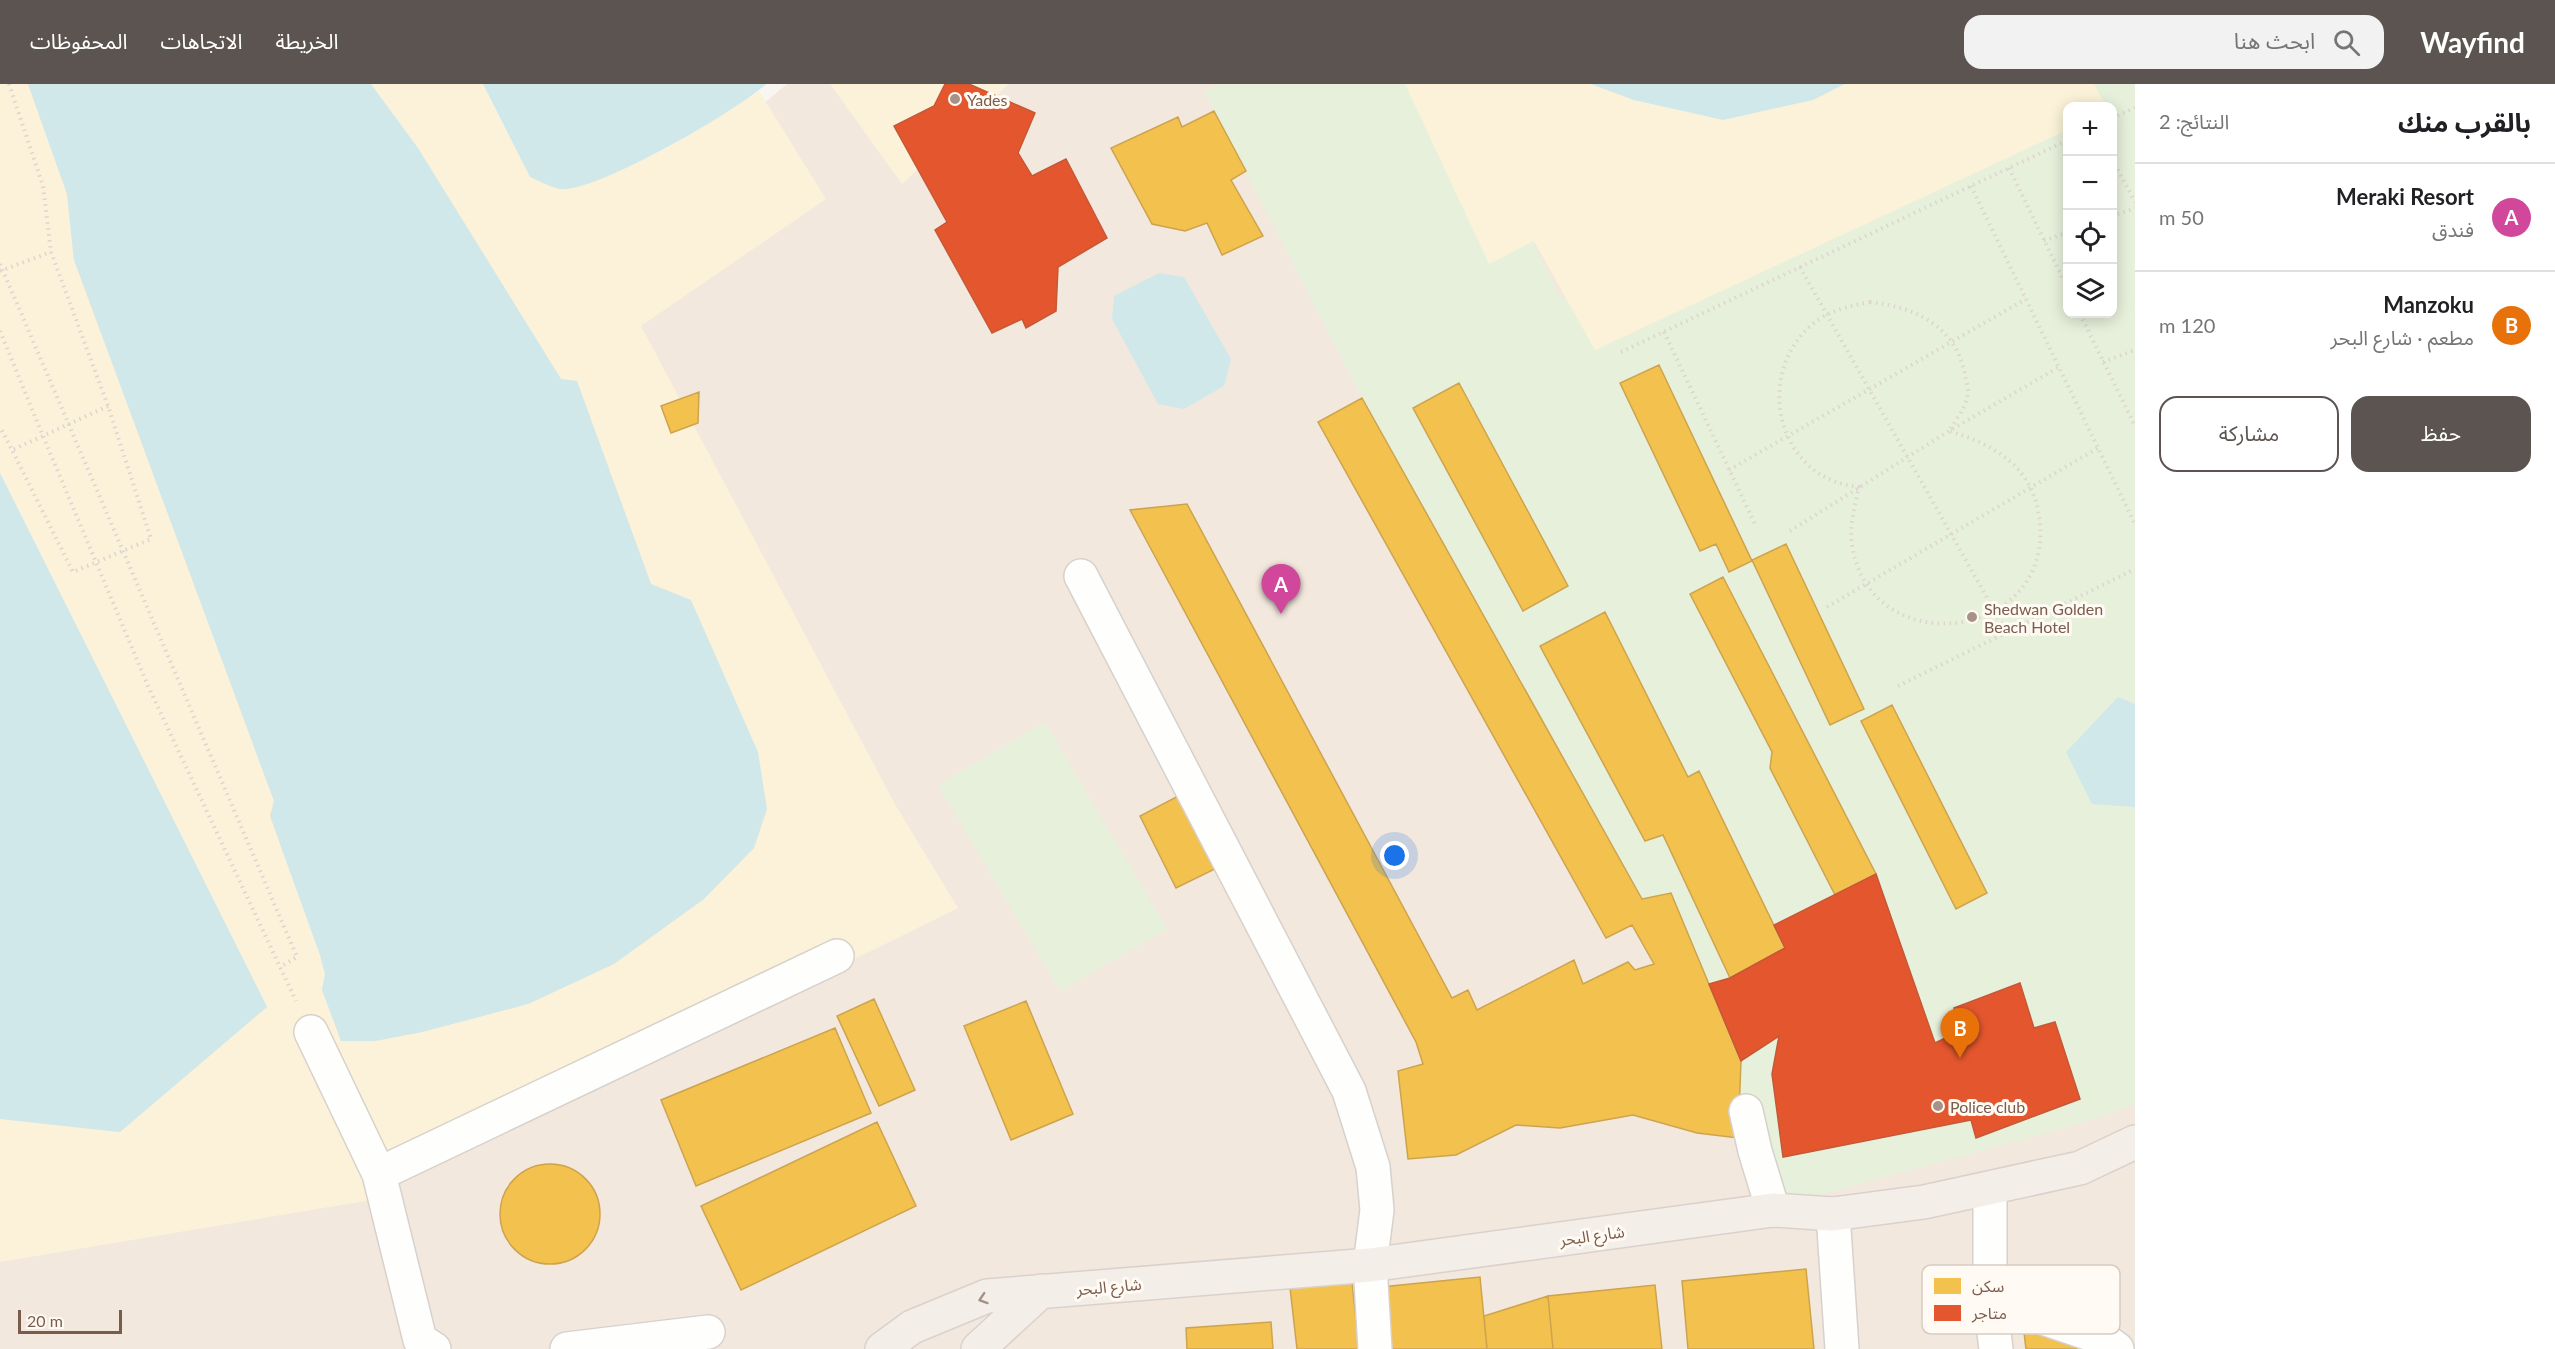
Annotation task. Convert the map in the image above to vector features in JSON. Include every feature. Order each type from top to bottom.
[{"type":"main road","name":"شارع البحر","points":[[882,1349],[912,1327],[987,1296],[1370,1265],[1773,1210],[1833,1214],[1924,1202],[2080,1168],[2135,1142]]},
{"type":"main road","points":[[978,1349],[1041,1292]]},
{"type":"street","points":[[1081,576],[1349,1091],[1372,1167],[1377,1210],[1370,1265],[1375,1349]]},
{"type":"street","points":[[379,1174],[837,956]]},
{"type":"street","points":[[311,1032],[379,1174],[420,1340],[434,1349]]},
{"type":"street","points":[[1746,1111],[1755,1151],[1773,1210]]},
{"type":"street","points":[[1990,1189],[1990,1265]]},
{"type":"street","points":[[1833,1214],[1842,1349]]},
{"type":"street","points":[[567,1349],[708,1332]]},
{"type":"street","points":[[1994,1334],[1996,1349]]},
{"type":"street","points":[[2090,1334],[2102,1338],[2117,1349]]},
{"type":"path","points":[[0,427],[73,572],[151,539],[108,406],[51,252],[43,186],[9,84]]},
{"type":"path","points":[[2117,116],[2135,108]]},
{"type":"path","points":[[1621,352],[2063,142]]},
{"type":"path","points":[[2008,168],[2063,281]]},
{"type":"path","points":[[2117,168],[2135,202]]},
{"type":"path","points":[[1971,186],[2135,524]]},
{"type":"path","points":[[2117,214],[2135,208]]},
{"type":"path","points":[[2044,241],[2063,234]]},
{"type":"path","points":[[1,271],[51,252]]},
{"type":"path","points":[[0,264],[1,271],[124,549],[297,957],[280,967]]},
{"type":"path","points":[[1800,267],[2007,633]]},
{"type":"path","points":[[1729,470],[2026,299]]},
{"type":"path","points":[[1859,487],[1838,485],[1810,468],[1787,436],[1779,411],[1780,378],[1792,347],[1814,322],[1840,308],[1870,302],[1899,305],[1926,317],[1951,342],[1963,364],[1969,393],[1959,415],[1948,431]]},
{"type":"path","points":[[2082,318],[2135,426]]},
{"type":"path","points":[[0,331],[148,686],[311,1032]]},
{"type":"path","points":[[1664,332],[1755,524]]},
{"type":"path","points":[[2103,362],[2135,350]]},
{"type":"path","points":[[1790,531],[1948,431],[2059,367]]},
{"type":"path","points":[[12,450],[108,406]]},
{"type":"path","points":[[1859,487],[1853,512],[1852,545],[1863,576],[1883,602],[1911,619],[1943,626],[1976,621],[2005,605],[2025,584],[2038,556],[2042,527],[2036,497],[2022,472],[2000,451],[1968,436],[1948,431]]},
{"type":"path","points":[[1827,608],[2098,448]]},
{"type":"path","points":[[1898,686],[2135,569]]},
{"type":"shaded area","points":[[0,84],[28,84],[37,104],[495,227],[736,127],[787,84],[1624,84],[1825,93],[1849,84],[2135,84],[2135,1349],[0,1349],[0,1140],[121,717],[0,473]]},
{"type":"green space","points":[[1219,84],[1408,84],[1522,220],[1562,300],[2035,84],[2135,84],[2135,1104],[2076,1125],[1790,1203],[1376,425],[1204,91]]},
{"type":"green space","points":[[1045,722],[1167,929],[1060,991],[938,785]]},
{"type":"sand","points":[[0,84],[28,84],[67,194],[74,260],[274,801],[270,816],[320,955],[325,974],[322,990],[375,1041],[422,1032],[528,1004],[613,964],[704,899],[691,600],[651,584],[577,382],[561,379],[418,148],[371,84],[483,84],[506,131],[561,189],[614,173],[639,162],[688,136],[759,91],[826,199],[641,326],[896,806],[958,908],[365,1201],[0,1262],[0,1119],[120,1132],[267,1007],[0,473]]},
{"type":"sand","points":[[830,84],[1009,84],[902,184]]},
{"type":"sand","points":[[1405,84],[1591,84],[1634,100],[1813,100],[1845,84],[2094,84],[2104,102],[2063,102],[2063,132],[1595,350],[1534,241],[1489,264]]},
{"type":"water","points":[[28,84],[371,84],[418,148],[561,379],[577,381],[651,584],[691,600],[758,752],[767,809],[754,848],[704,899],[614,964],[528,1004],[422,1032],[375,1041],[341,1041],[322,990],[325,974],[320,955],[270,816],[274,801],[74,260],[67,194]]},
{"type":"water","points":[[483,84],[766,84],[698,130],[633,165],[578,187],[560,189],[530,177]]},
{"type":"water","points":[[1591,84],[1845,84],[1813,100],[1723,120],[1634,100]]},
{"type":"water","points":[[1159,273],[1184,277],[1231,359],[1224,386],[1184,409],[1158,404],[1112,319],[1114,296]]},
{"type":"water","points":[[0,473],[267,1007],[120,1132],[0,1119]]},
{"type":"water","points":[[2118,697],[2135,704],[2135,807],[2092,804],[2066,752]]},
{"type":"building: سكن","points":[[1214,111],[1246,171],[1231,180],[1263,236],[1222,255],[1207,223],[1185,231],[1152,224],[1111,148],[1178,117],[1182,127]]},
{"type":"building: سكن","points":[[1659,365],[1752,561],[1729,572],[1716,544],[1700,551],[1620,383]]},
{"type":"building: سكن","points":[[1459,383],[1568,586],[1523,611],[1413,408]]},
{"type":"building: سكن","points":[[699,392],[698,423],[671,433],[661,406]]},
{"type":"building: سكن","points":[[1362,398],[1642,899],[1671,893],[1741,1061],[1738,1138],[1697,1133],[1633,1115],[1560,1128],[1516,1125],[1456,1155],[1408,1159],[1398,1071],[1423,1064],[1416,1042],[1130,510],[1187,504],[1452,998],[1468,990],[1477,1010],[1574,960],[1583,984],[1628,962],[1635,970],[1654,964],[1632,925],[1606,938],[1318,422]]},
{"type":"building: سكن","points":[[1786,544],[1864,709],[1830,725],[1752,560]]},
{"type":"building: سكن","points":[[1723,577],[1876,874],[1835,895],[1770,768],[1772,752],[1690,594]]},
{"type":"building: سكن","points":[[1605,612],[1688,777],[1699,771],[1785,948],[1730,978],[1663,835],[1645,841],[1540,646]]},
{"type":"building: سكن","points":[[1892,705],[1987,893],[1956,909],[1861,721]]},
{"type":"building: سكن","points":[[1182,794],[1219,867],[1176,888],[1140,816]]},
{"type":"building: سكن","points":[[874,999],[915,1090],[879,1106],[837,1016]]},
{"type":"building: سكن","points":[[1026,1001],[1073,1114],[1011,1140],[964,1026]]},
{"type":"building: سكن","points":[[835,1028],[871,1113],[696,1186],[661,1100]]},
{"type":"building: سكن","points":[[877,1122],[916,1206],[741,1290],[701,1206]]},
{"type":"building: سكن","points":[[550,1164],[569,1168],[586,1178],[596,1195],[600,1214],[596,1233],[586,1250],[569,1260],[550,1264],[531,1260],[514,1250],[504,1233],[500,1214],[504,1195],[514,1178],[531,1168]]},
{"type":"building: سكن","points":[[1806,1269],[1814,1349],[1688,1349],[1682,1281]]},
{"type":"building: سكن","points":[[1351,1273],[1359,1349],[1297,1349],[1289,1279]]},
{"type":"building: سكن","points":[[1480,1277],[1487,1349],[1387,1349],[1381,1287]]},
{"type":"building: سكن","points":[[1655,1285],[1662,1349],[1553,1349],[1548,1296]]},
{"type":"building: سكن","points":[[1548,1296],[1553,1349],[1487,1349],[1484,1316]]},
{"type":"building: سكن","points":[[1271,1322],[1273,1349],[1187,1349],[1186,1328]]},
{"type":"building: سكن","points":[[2024,1334],[2051,1334],[2093,1349],[2026,1349]]},
{"type":"building: متاجر","points":[[945,84],[969,84],[1035,113],[1018,153],[1032,176],[1066,159],[1107,238],[1058,267],[1056,311],[1026,328],[1022,319],[992,333],[935,230],[947,222],[894,126],[934,106]]},
{"type":"building: متاجر","points":[[1876,874],[1935,1043],[1958,1032],[1954,1008],[2020,983],[2034,1028],[2055,1022],[2080,1099],[1976,1138],[1971,1120],[1783,1157],[1772,1074],[1779,1036],[1741,1061],[1709,984],[1730,978],[1785,948],[1774,925]]},
{"type":"place","name":"Yades","points":[[955,99]]},
{"type":"place","name":"Meraki Resort","points":[[1281,614]]},
{"type":"place","name":"Shedwan Golden Beach Hotel","points":[[1972,617]]},
{"type":"place","name":"Manzoku","points":[[1960,1058]]},
{"type":"place","name":"Police club","points":[[1938,1106]]}]
